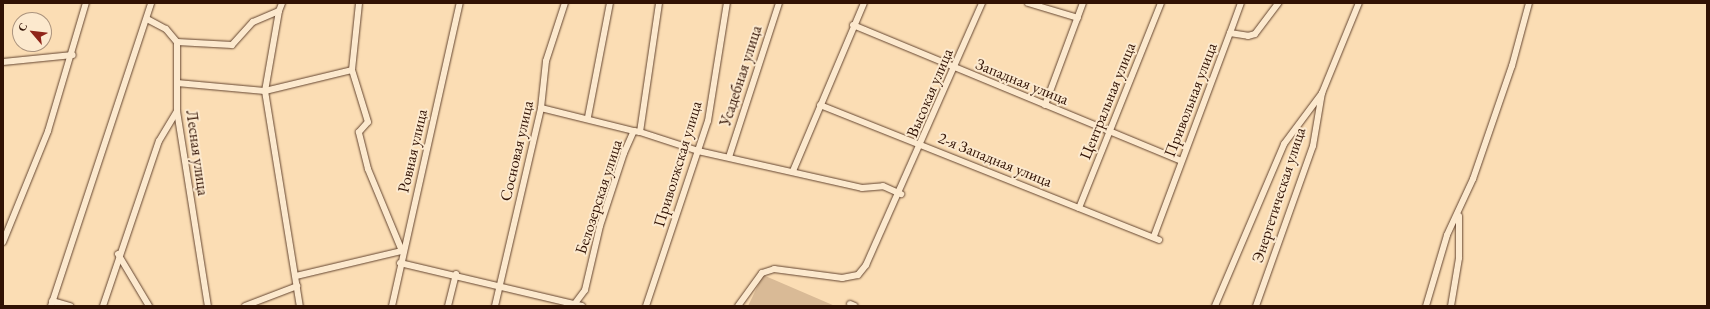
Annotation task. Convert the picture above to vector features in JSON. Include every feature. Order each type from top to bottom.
[{"type":"street","points":[[3,242],[48,131],[73,56],[86,3]]},
{"type":"street","points":[[70,306],[52,303],[147,19],[151,3]]},
{"type":"street","points":[[282,3],[279,11],[265,91],[298,286],[300,306]]},
{"type":"street","points":[[296,276],[402,251],[368,169],[359,132],[368,122],[352,70],[359,3]]},
{"type":"street","name":"Ровная улица","points":[[392,306],[402,251],[460,3]]},
{"type":"street","name":"Сосновая улица","points":[[494,306],[541,108],[546,61],[564,3]]},
{"type":"street","points":[[588,117],[610,3]]},
{"type":"street","name":"Белозерская улица","points":[[574,305],[585,290],[600,226],[637,131],[659,3]]},
{"type":"street","name":"Приволжская улица","points":[[646,306],[708,120],[727,3]]},
{"type":"street","name":"Усадебная улица","points":[[729,157],[779,3]]},
{"type":"street","points":[[793,171],[853,25],[864,3]]},
{"type":"street","name":"Высокая улица","points":[[741,299],[762,273],[774,269],[842,278],[858,275],[873,255],[901,194],[982,3]]},
{"type":"street","points":[[1028,3],[1078,18]]},
{"type":"street","points":[[1045,106],[1083,3]]},
{"type":"street","name":"Центральная улица","points":[[1079,208],[1111,132],[1161,3]]},
{"type":"street","points":[[1230,33],[1241,3]]},
{"type":"street","name":"Привольная улица","points":[[1157,238],[1181,161],[1230,33],[1248,36],[1255,34],[1278,3]]},
{"type":"street","name":"Энергетическая улица","points":[[1256,306],[1313,146],[1322,93],[1359,3]]},
{"type":"street","points":[[1426,306],[1448,235],[1459,212],[1512,66],[1529,3]]},
{"type":"street","points":[[147,19],[166,28],[177,42],[232,45],[254,22],[279,11]]},
{"type":"street","name":"Западная улица","points":[[853,25],[1045,106],[1181,161]]},
{"type":"street","name":"Лесная улица","points":[[177,42],[177,111],[208,306]]},
{"type":"street","points":[[3,62],[73,56]]},
{"type":"street","points":[[177,83],[265,91],[352,70]]},
{"type":"street","points":[[1215,306],[1284,144],[1322,93]]},
{"type":"street","name":"2-я Западная улица","points":[[820,105],[1157,238]]},
{"type":"street","points":[[541,108],[588,117],[698,151],[793,171],[862,188],[883,186],[901,194]]},
{"type":"street","points":[[103,306],[118,254],[158,141],[177,111]]},
{"type":"street","points":[[1451,306],[1458,258],[1459,212]]},
{"type":"street","points":[[118,254],[149,306]]},
{"type":"street","points":[[400,263],[499,284],[582,306]]},
{"type":"street","points":[[448,306],[456,274]]},
{"type":"street","points":[[245,306],[298,286]]},
{"type":"street","points":[[734,306],[741,299]]},
{"type":"street","points":[[738,306],[741,299]]},
{"type":"shaded area","points":[[763,275],[835,306],[748,306]]}]
